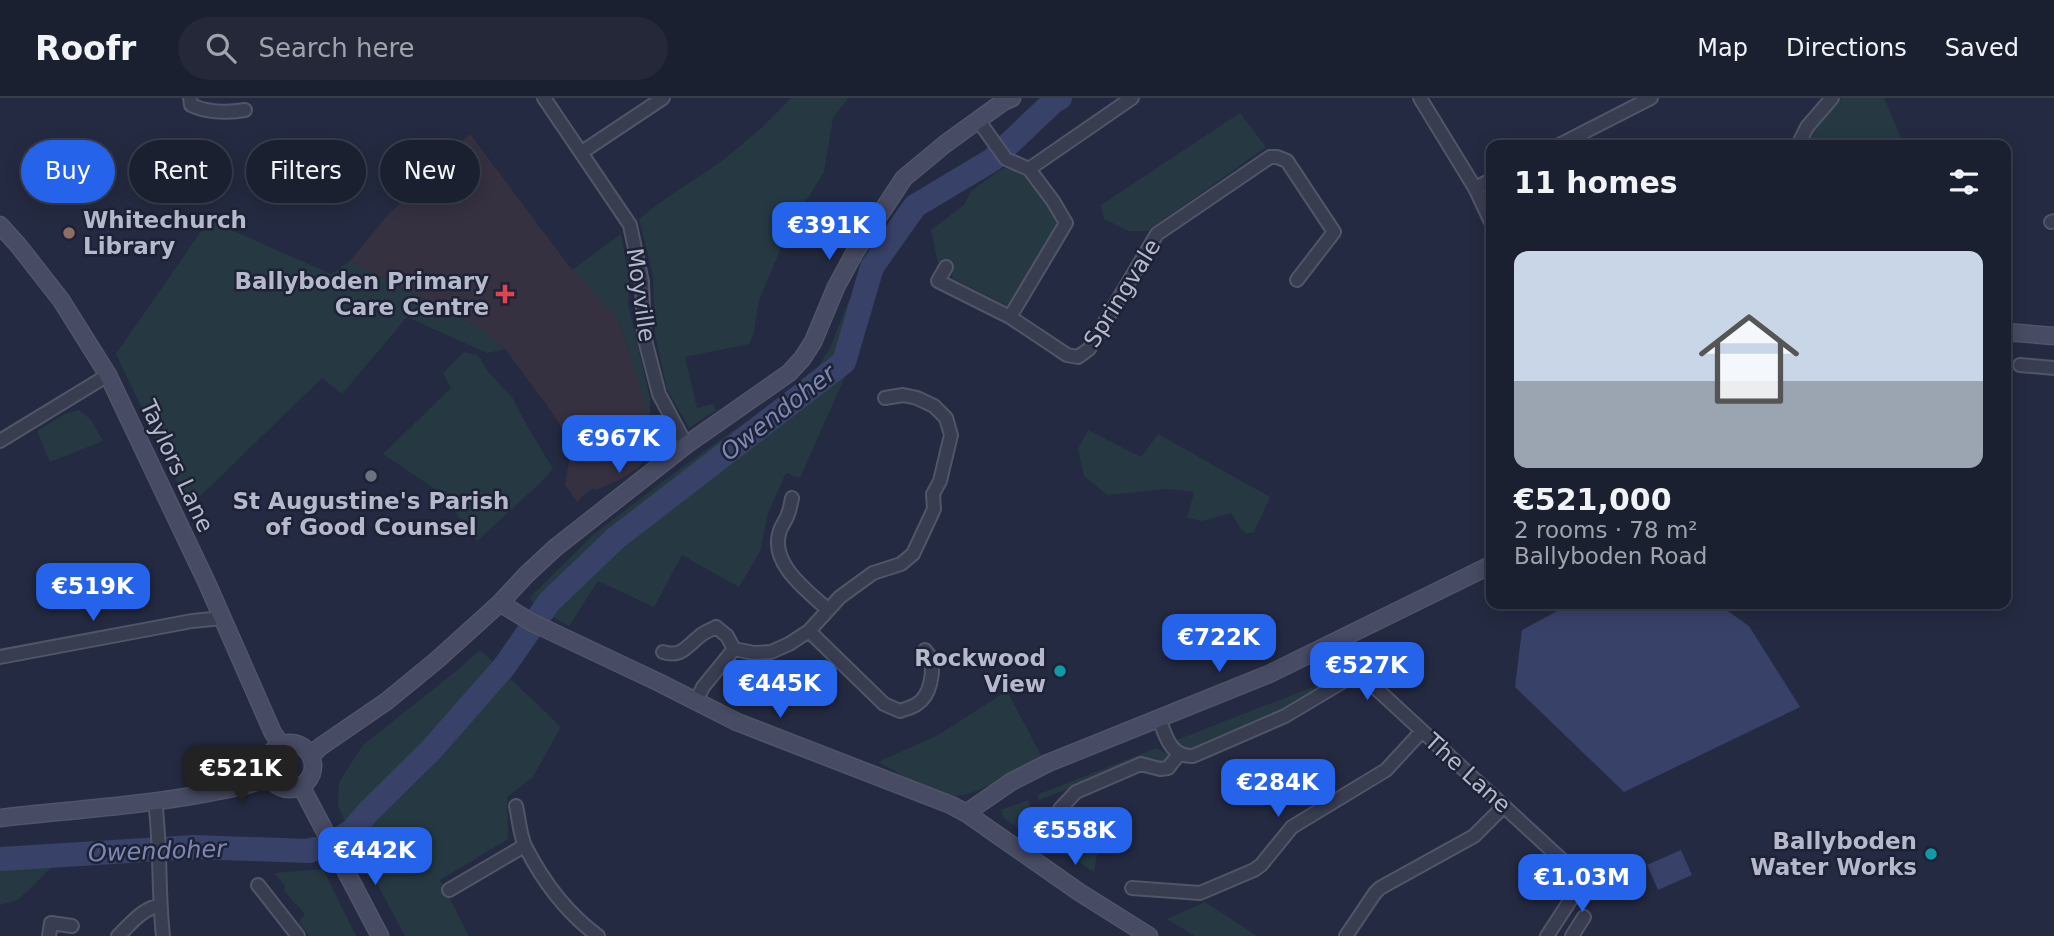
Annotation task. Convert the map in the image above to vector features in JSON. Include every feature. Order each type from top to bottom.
[{"type":"main road","points":[[311,756],[387,701],[436,660],[500,603],[555,548],[686,445],[778,381],[802,359],[813,342],[836,287],[855,252],[904,178],[945,144],[1012,98]]},
{"type":"main road","name":"Taylors Lane","points":[[0,225],[61,300],[108,375],[223,618],[273,733],[281,744]]},
{"type":"main road","points":[[2011,332],[2054,336]]},
{"type":"main road","points":[[966,813],[1011,782],[1048,763],[1269,674],[1486,567]]},
{"type":"main road","points":[[500,603],[533,623],[769,736],[951,805],[1149,936]]},
{"type":"main road","points":[[281,744],[298,744],[305,747],[311,756],[313,771],[301,786],[292,789],[281,787],[274,783],[269,775],[268,757],[281,744]]},
{"type":"main road","points":[[0,818],[76,812],[155,801],[252,784],[269,775]]},
{"type":"main road","points":[[301,786],[380,936]]},
{"type":"street","points":[[190,98],[191,105],[201,110],[229,113],[245,110]]},
{"type":"street","name":"Moyville","points":[[544,98],[630,225],[642,282],[644,336],[659,394],[686,445]]},
{"type":"street","points":[[582,152],[663,98]]},
{"type":"street","points":[[1029,169],[1132,98]]},
{"type":"street","points":[[1420,98],[1475,188],[1486,211]]},
{"type":"street","points":[[1569,140],[1651,98]]},
{"type":"street","points":[[1800,140],[1807,127],[1832,98]]},
{"type":"street","points":[[978,120],[1006,159],[1029,169],[1054,201],[1066,223],[1010,317]]},
{"type":"street","name":"Springvale","points":[[946,267],[938,281],[1010,317],[1067,355],[1078,358],[1089,349],[1157,234],[1270,157],[1278,157],[1287,161],[1334,232],[1297,280]]},
{"type":"street","points":[[1475,188],[1486,182]]},
{"type":"street","points":[[2020,365],[2054,368]]},
{"type":"street","points":[[0,441],[108,375]]},
{"type":"street","points":[[734,649],[754,653],[771,652],[789,644],[809,631],[840,597],[873,573],[901,564],[913,554],[934,509],[933,494],[940,481],[951,435],[946,418],[934,406],[903,395],[885,398]]},
{"type":"street","points":[[792,498],[788,515],[779,533],[780,557],[828,610]]},
{"type":"street","points":[[0,657],[192,621],[223,618]]},
{"type":"street","points":[[663,652],[683,652],[701,634],[716,627],[727,636],[734,649]]},
{"type":"street","points":[[809,631],[884,704],[900,711],[918,704],[926,694],[933,673],[932,659],[925,650]]},
{"type":"street","points":[[696,701],[703,687],[734,649]]},
{"type":"street","name":"The Lane","points":[[1065,828],[1058,825],[1060,809],[1076,792],[1141,764],[1160,769],[1168,768],[1178,754],[1193,756],[1285,716],[1355,676],[1366,679],[1575,872],[1579,887],[1547,936]]},
{"type":"street","points":[[1159,719],[1171,746],[1178,754]]},
{"type":"street","points":[[1132,888],[1200,893],[1254,870],[1292,827],[1386,770],[1422,731]]},
{"type":"street","points":[[155,801],[163,936]]},
{"type":"street","points":[[516,806],[524,846],[560,902],[598,936]]},
{"type":"street","points":[[1346,936],[1380,888],[1474,836],[1504,806]]},
{"type":"street","points":[[449,890],[524,846]]},
{"type":"street","points":[[258,886],[298,936]]},
{"type":"street","points":[[118,936],[143,912],[153,906],[160,906]]},
{"type":"street","points":[[1572,936],[1584,917]]},
{"type":"street","points":[[49,936],[51,923],[72,926]]},
{"type":"shaded area","points":[[791,98],[848,98],[833,118],[824,172],[790,227],[759,300],[753,336],[749,344],[685,357],[697,408],[713,404],[716,410],[689,428],[667,389],[655,334],[653,275],[639,219],[719,163]]},
{"type":"shaded area","points":[[1843,98],[1884,98],[1902,140],[1809,140],[1821,118]]},
{"type":"shaded area","points":[[1240,113],[1266,147],[1148,231],[1129,231],[1104,219],[1101,205]]},
{"type":"shaded area","name":"Ballyboden Primary Care Centre","points":[[470,134],[474,140],[464,140]]},
{"type":"shaded area","name":"Ballyboden Primary Care Centre","points":[[480,147],[572,270],[618,319],[650,419],[660,436],[639,467],[621,479],[596,490],[594,488],[580,498],[578,503],[565,485],[571,442],[505,349],[481,329],[350,261],[400,203],[480,203]]},
{"type":"shaded area","points":[[1003,168],[1018,170],[1049,203],[1056,219],[1056,229],[1008,306],[952,278],[953,268],[938,263],[931,230],[964,205],[971,191]]},
{"type":"shaded area","points":[[209,220],[331,274],[350,261],[481,329],[505,349],[487,353],[407,317],[342,394],[322,378],[189,507],[116,354]]},
{"type":"shaded area","points":[[621,234],[629,278],[628,304],[650,399],[650,419],[618,319],[572,270]]},
{"type":"shaded area","points":[[849,300],[868,309],[850,365],[800,478],[786,473],[768,513],[760,552],[739,587],[682,555],[654,607],[598,581],[569,626],[537,608],[530,597],[594,534],[788,392],[818,367],[830,348]]},
{"type":"shaded area","points":[[464,352],[478,355],[489,373],[512,397],[553,469],[477,541],[441,493],[383,454],[451,388],[443,373]]},
{"type":"shaded area","points":[[79,410],[91,420],[103,441],[50,462],[37,431],[65,414]]},
{"type":"shaded area","points":[[1088,430],[1141,457],[1158,434],[1270,497],[1254,532],[1247,534],[1231,513],[1203,521],[1187,518],[1194,492],[1167,489],[1107,495],[1084,476],[1078,449]]},
{"type":"shaded area","points":[[480,650],[561,727],[533,777],[507,797],[508,839],[440,880],[469,936],[405,936],[338,806],[339,782],[363,745]]},
{"type":"shaded area","points":[[1341,676],[1283,710],[1193,751],[1179,748],[1174,741]]},
{"type":"shaded area","points":[[1007,691],[1043,759],[985,788],[952,796],[924,787],[878,762],[938,735]]},
{"type":"shaded area","points":[[1156,748],[1171,756],[1164,765],[1141,760],[1039,800],[1037,795]]},
{"type":"shaded area","points":[[1028,800],[1036,832],[1045,847],[1004,818],[1001,810]]},
{"type":"shaded area","points":[[1087,821],[1098,848],[1094,872],[1057,848],[1061,842],[1069,847]]},
{"type":"shaded area","points":[[52,867],[18,900],[0,905],[0,868]]},
{"type":"shaded area","points":[[323,869],[356,936],[309,936],[299,922],[305,914],[284,891],[285,886],[274,873]]},
{"type":"shaded area","points":[[1205,902],[1257,936],[1195,936],[1167,919]]},
{"type":"water","points":[[1561,609],[1725,609],[1749,626],[1800,707],[1624,792],[1515,687],[1522,630]]},
{"type":"water","points":[[1681,850],[1692,875],[1658,890],[1647,865]]},
{"type":"waterway","name":"Owendoher","points":[[345,835],[431,750],[504,667],[549,602],[616,538],[844,362],[872,267],[915,206],[992,160],[1060,98]]},
{"type":"waterway","name":"Owendoher","points":[[0,859],[193,847],[314,849]]},
{"type":"place","name":"Whitechurch Library","points":[[69,233]]},
{"type":"place","name":"Ballyboden Primary Care Centre","points":[[505,294]]},
{"type":"place","name":"St Augustine's Parish of Good Counsel","points":[[371,476]]},
{"type":"place","name":"Rockwood View","points":[[1060,671]]},
{"type":"place","name":"Ballyboden Water Works","points":[[1931,854]]}]
